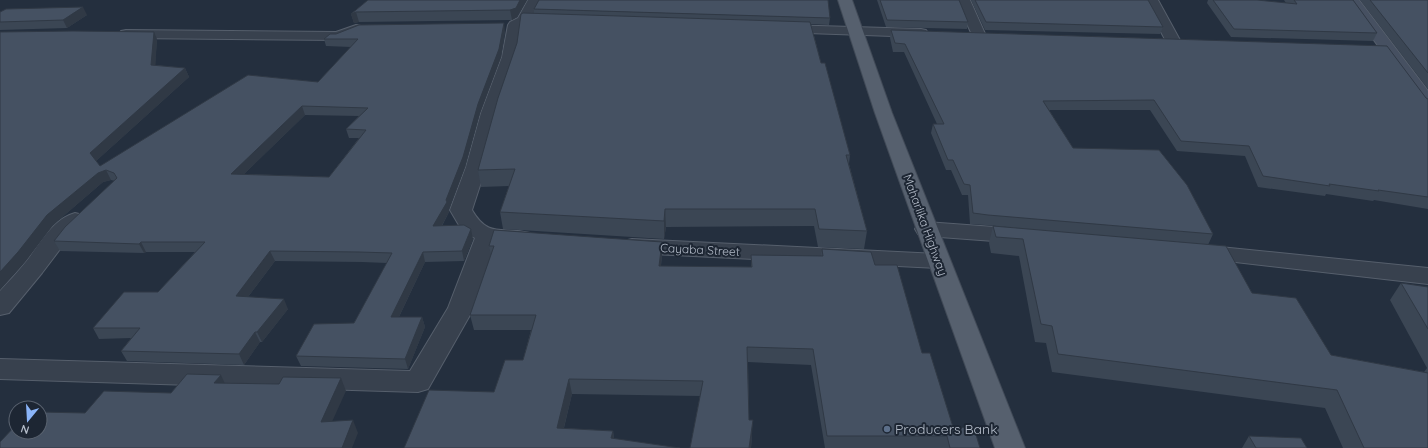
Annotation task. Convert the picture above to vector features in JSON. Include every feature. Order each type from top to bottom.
[{"type":"main road","name":"Maharlika Highway","points":[[845,0],[926,230],[981,368],[1010,448]]},
{"type":"street","points":[[535,0],[518,23],[510,57],[490,113],[476,167],[461,210],[470,227],[487,236],[543,240]]},
{"type":"street","points":[[963,0],[980,36]]},
{"type":"street","points":[[1151,0],[1172,42]]},
{"type":"street","points":[[1352,0],[1428,103]]},
{"type":"street","points":[[114,34],[338,36],[359,27],[367,27]]},
{"type":"street","points":[[767,28],[933,34]]},
{"type":"street","points":[[964,35],[995,36]]},
{"type":"street","points":[[1157,41],[1188,42]]},
{"type":"street","points":[[1370,48],[1386,48]]},
{"type":"street","points":[[0,307],[34,268],[62,231],[89,206]]},
{"type":"street","points":[[926,230],[1042,238]]},
{"type":"street","points":[[0,369],[418,382],[461,308],[487,236]]},
{"type":"street","name":"Cayaba Street","points":[[614,245],[938,261]]},
{"type":"street","points":[[1177,250],[1296,261],[1428,276]]},
{"type":"building","points":[[368,0],[520,0],[516,8],[510,10],[356,12],[351,14]]},
{"type":"building","points":[[539,0],[828,0],[830,18],[534,9]]},
{"type":"building","points":[[880,0],[959,0],[968,22],[887,20]]},
{"type":"building","points":[[975,0],[1148,0],[1163,27],[986,22]]},
{"type":"building","points":[[1213,0],[1257,0],[1297,4],[1294,0],[1353,0],[1377,33],[1234,29]]},
{"type":"building","points":[[1370,0],[1428,0],[1428,73]]},
{"type":"building","points":[[83,7],[63,20],[0,22],[0,12],[6,9]]},
{"type":"building","points":[[521,14],[810,22],[821,63],[825,63],[850,155],[846,155],[867,231],[819,229],[815,209],[665,209],[664,221],[500,212],[515,169],[478,170],[498,98],[517,43]]},
{"type":"building","points":[[504,23],[499,49],[478,104],[463,157],[446,200],[447,202],[433,226],[464,225],[471,229],[462,251],[423,252],[391,317],[422,317],[405,359],[296,356],[314,324],[354,323],[392,253],[359,252],[270,251],[236,296],[284,299],[257,332],[255,332],[239,354],[121,351],[140,328],[93,328],[124,292],[158,292],[205,242],[141,242],[139,244],[54,241],[65,227],[117,178],[114,173],[106,170],[98,173],[47,215],[0,272],[0,32],[154,32],[151,65],[185,68],[90,153],[100,166],[248,75],[318,82],[358,39],[324,39],[330,34],[336,34],[359,25]],"holes":[[[302,106],[368,108],[346,129],[366,130],[329,177],[231,174]]]},
{"type":"building","points":[[891,30],[1387,46],[1428,99],[1428,197],[1329,184],[1330,186],[1263,176],[1249,146],[1181,141],[1154,100],[1043,101],[1073,148],[1159,150],[1187,185],[1213,234],[973,213],[970,185],[964,184],[953,160],[948,160],[933,124],[944,124],[905,44],[895,43]]},
{"type":"building","points":[[993,226],[1226,246],[1252,293],[1296,298],[1331,355],[1428,373],[1428,448],[1364,448],[1337,390],[1058,354],[1052,326],[1041,324],[1023,239],[996,237]]},
{"type":"building","points":[[494,230],[662,242],[659,266],[752,267],[751,255],[823,256],[822,249],[871,252],[875,265],[897,265],[922,353],[930,353],[953,427],[974,428],[980,448],[950,448],[947,436],[827,436],[813,349],[747,347],[749,420],[753,420],[749,448],[690,448],[703,381],[569,379],[557,428],[613,431],[611,438],[680,448],[404,448],[429,390],[494,392],[505,360],[523,360],[536,315],[470,315],[494,246],[489,246]]},
{"type":"building","points":[[1401,283],[1428,287],[1428,329]]},
{"type":"building","points":[[187,374],[221,375],[214,383],[279,384],[283,377],[341,378],[321,422],[353,420],[342,448],[0,448],[0,442],[8,434],[8,440],[48,440],[48,412],[85,413],[104,391],[171,393]]},
{"type":"building","points":[[1249,436],[1301,438],[1307,448],[1256,448]]},
{"type":"place","name":"Producers Bank","points":[[887,429]]}]
